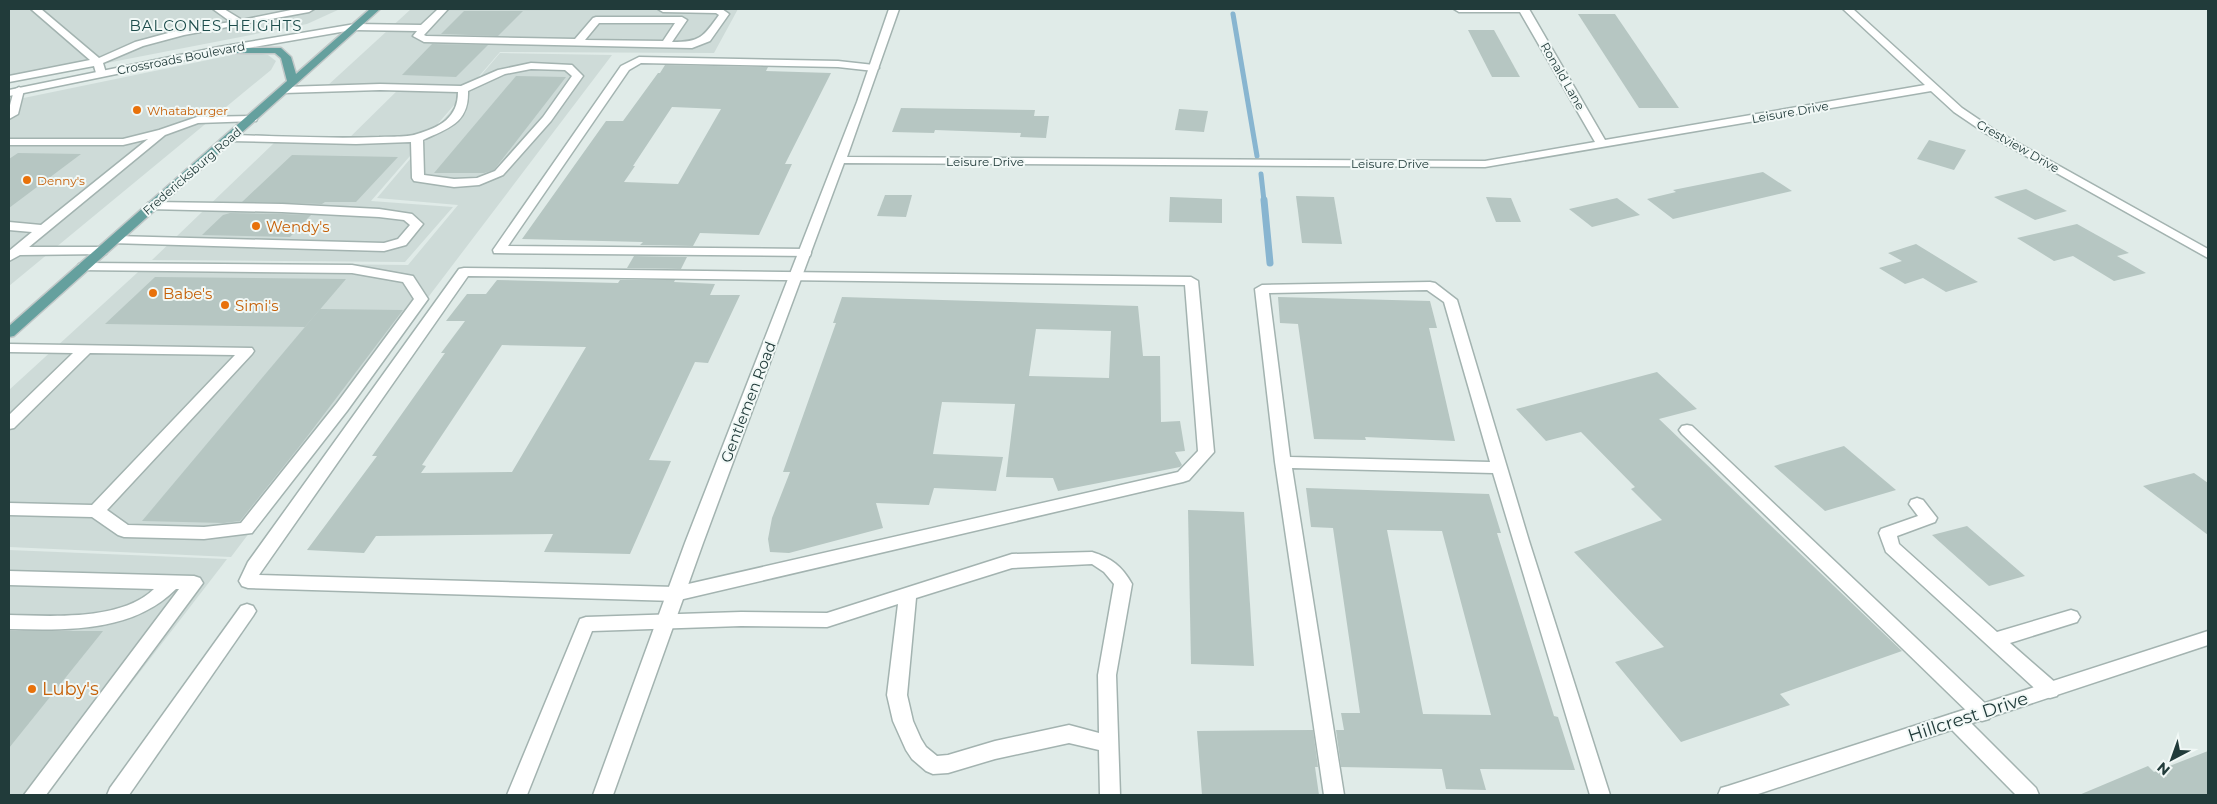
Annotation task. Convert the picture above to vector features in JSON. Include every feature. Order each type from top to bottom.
[{"type":"main road","name":"Fredericksburg Road","points":[[10,331],[375,9]]},
{"type":"main road","points":[[219,50],[277,50],[286,57],[293,83]]},
{"type":"street","points":[[36,9],[100,67]]},
{"type":"street","points":[[218,9],[240,23]]},
{"type":"street","points":[[9,79],[100,67],[139,44],[183,32],[309,9]]},
{"type":"street","points":[[443,9],[418,36],[424,39],[692,45],[707,39],[724,14],[718,10],[662,11]]},
{"type":"street","points":[[617,9],[628,12]]},
{"type":"street","name":"Gentlemen Road","points":[[603,795],[676,594],[840,160],[894,9]]},
{"type":"street","points":[[1459,9],[1524,9]]},
{"type":"street","name":"Ronald Lane","points":[[1524,9],[1602,144]]},
{"type":"street","name":"Crestview Drive","points":[[1848,9],[1958,110],[1989,131],[2208,254]]},
{"type":"street","points":[[577,42],[596,20],[682,20],[664,45]]},
{"type":"street","name":"Crossroads Boulevard","points":[[14,92],[100,67],[219,50],[355,27],[424,28]]},
{"type":"street","points":[[805,254],[499,250],[625,68],[639,60],[838,64],[874,68]]},
{"type":"street","points":[[284,90],[380,87],[463,89],[502,72],[531,66],[568,67],[578,76],[547,119],[499,173],[492,176],[479,181],[454,182],[418,178],[417,138]]},
{"type":"street","name":"Leisure Drive","points":[[840,160],[1485,164],[1933,87]]},
{"type":"street","points":[[230,138],[356,142],[417,138],[447,125],[457,116],[463,104],[463,89]]},
{"type":"street","points":[[10,115],[14,92]]},
{"type":"street","points":[[9,142],[123,142],[163,132],[197,120],[252,119]]},
{"type":"street","points":[[13,254],[163,132]]},
{"type":"street","points":[[115,240],[384,247],[402,242],[417,224],[408,217],[379,213],[282,208],[152,206]]},
{"type":"street","points":[[9,226],[44,228]]},
{"type":"street","points":[[13,254],[102,251]]},
{"type":"street","points":[[9,509],[96,511],[124,531],[204,533],[246,529],[342,407],[421,299],[408,279],[352,270],[84,267]]},
{"type":"street","points":[[464,272],[1191,281],[1206,452],[1183,476],[676,594],[248,582],[254,567],[464,272]]},
{"type":"street","points":[[1333,789],[1283,462],[1262,289],[1430,286],[1450,300],[1499,468],[1600,795]]},
{"type":"street","points":[[9,348],[247,351],[96,511]]},
{"type":"street","points":[[9,424],[86,349]]},
{"type":"street","points":[[1688,430],[1982,713]]},
{"type":"street","points":[[1283,462],[1499,468]]},
{"type":"street","points":[[1917,504],[1929,518],[1887,533],[1892,547],[2050,690]]},
{"type":"street","points":[[517,795],[586,624],[741,619],[827,620],[1012,562],[1092,558],[1101,560],[1115,570],[1123,584],[1107,675],[1110,795]]},
{"type":"street","points":[[9,578],[194,583],[34,795]]},
{"type":"street","points":[[9,622],[60,623],[123,613],[147,603],[164,592],[171,583]]},
{"type":"street","points":[[908,594],[897,695],[903,721],[913,744],[933,765],[948,764],[995,750],[1068,734],[1108,744]]},
{"type":"street","points":[[117,795],[247,611]]},
{"type":"street","points":[[1995,640],[2071,617]]},
{"type":"street","name":"Hillcrest Drive","points":[[1728,795],[2208,638]]},
{"type":"street","points":[[1956,721],[2029,795]]},
{"type":"shaded area","points":[[9,9],[340,9],[307,24],[9,82]]},
{"type":"shaded area","points":[[411,9],[738,9],[714,53],[500,52],[371,201],[453,207],[405,262],[152,260],[274,143],[343,144],[403,85],[327,86]]},
{"type":"shaded area","points":[[256,53],[268,55],[276,61],[271,70],[9,286],[9,101],[232,55]]},
{"type":"shaded area","points":[[500,53],[612,55],[231,557],[9,547],[9,390],[149,262],[408,265],[458,205],[377,198]]},
{"type":"shaded area","points":[[9,550],[227,559],[45,795],[9,795]]},
{"type":"building","points":[[464,11],[523,11],[498,36],[441,34]]},
{"type":"building","points":[[1578,14],[1615,14],[1679,108],[1639,108]]},
{"type":"building","points":[[1468,30],[1494,30],[1520,77],[1492,77]]},
{"type":"building","points":[[432,44],[488,45],[456,77],[402,75]]},
{"type":"building","points":[[665,65],[768,67],[766,71],[831,73],[785,164],[792,164],[759,235],[700,233],[693,246],[640,245],[643,242],[522,239],[606,121],[623,121],[658,73],[660,73]],"holes":[[[672,107],[721,109],[678,184],[624,182]]]},
{"type":"building","points":[[516,76],[566,77],[494,170],[484,173],[434,173]]},
{"type":"building","points":[[901,108],[1035,110],[1034,116],[1049,116],[1046,138],[1020,137],[1021,133],[935,130],[934,133],[892,132]]},
{"type":"building","points":[[1179,109],[1208,111],[1204,132],[1175,130]]},
{"type":"building","points":[[1929,140],[1966,150],[1954,170],[1917,159]]},
{"type":"building","name":"Denny's","points":[[18,153],[81,154],[9,208],[9,159]]},
{"type":"building","points":[[292,155],[398,157],[356,202],[325,202],[322,204],[242,202]]},
{"type":"building","points":[[1763,172],[1792,191],[1673,219],[1647,199],[1676,192],[1673,190]]},
{"type":"building","points":[[2026,189],[2067,211],[2035,220],[1994,197]]},
{"type":"building","points":[[885,195],[912,195],[906,217],[877,216]]},
{"type":"building","points":[[1296,196],[1334,197],[1342,244],[1302,243]]},
{"type":"building","points":[[1170,197],[1222,199],[1222,223],[1169,222]]},
{"type":"building","points":[[1486,197],[1511,198],[1521,222],[1496,222]]},
{"type":"building","points":[[1617,198],[1640,215],[1592,227],[1569,209]]},
{"type":"building","name":"Wendy's","points":[[230,213],[311,215],[290,237],[202,235],[223,215]]},
{"type":"building","points":[[2077,224],[2129,253],[2117,256],[2146,273],[2114,281],[2073,256],[2054,261],[2017,238]]},
{"type":"building","points":[[1916,244],[1978,282],[1946,292],[1923,278],[1905,284],[1879,268],[1902,261],[1888,253]]},
{"type":"building","points":[[634,256],[687,257],[681,269],[627,268]]},
{"type":"building","points":[[155,277],[346,279],[305,327],[105,324]]},
{"type":"building","points":[[497,280],[618,283],[620,280],[675,280],[674,282],[715,284],[710,295],[740,295],[708,363],[695,362],[649,460],[671,461],[630,554],[544,552],[553,534],[376,536],[364,553],[307,550],[377,456],[372,456],[445,353],[441,353],[465,321],[446,321],[467,294],[486,294]],"holes":[[[502,345],[586,347],[512,472],[421,473],[426,466],[422,465]]]},
{"type":"building","points":[[842,297],[1138,306],[1143,356],[1160,356],[1161,422],[1180,421],[1185,451],[1175,452],[1182,465],[1180,467],[1058,491],[1053,478],[1006,477],[1015,404],[942,402],[933,454],[1003,457],[996,491],[934,488],[929,505],[876,503],[883,528],[789,553],[770,552],[768,539],[772,518],[790,472],[783,472],[836,323],[833,323]],"holes":[[[1036,329],[1111,331],[1109,378],[1029,376]]]},
{"type":"building","points":[[1278,297],[1430,301],[1437,328],[1429,328],[1455,441],[1365,437],[1366,440],[1314,439],[1298,324],[1280,323]]},
{"type":"building","points":[[320,309],[403,310],[303,442],[240,521],[224,523],[142,521]]},
{"type":"building","points":[[1657,372],[1697,409],[1659,419],[1902,651],[1780,694],[1790,705],[1681,742],[1615,662],[1664,647],[1574,552],[1662,520],[1631,489],[1635,487],[1581,432],[1546,441],[1516,409]]},
{"type":"building","points":[[1844,446],[1896,490],[1825,511],[1774,466]]},
{"type":"building","points":[[2194,473],[2208,483],[2208,535],[2143,486]]},
{"type":"building","points":[[1306,488],[1489,494],[1501,533],[1497,533],[1554,716],[1558,717],[1575,770],[1480,769],[1486,790],[1446,789],[1442,769],[1341,767],[1336,730],[1344,730],[1341,713],[1360,713],[1333,528],[1311,527]],"holes":[[[1387,530],[1442,531],[1491,715],[1423,714]]]},
{"type":"building","points":[[1188,510],[1244,512],[1254,666],[1191,664]]},
{"type":"building","points":[[1967,526],[2025,576],[1989,586],[1932,535]]},
{"type":"building","name":"Luby's","points":[[9,631],[103,631],[9,748]]},
{"type":"building","points":[[1313,730],[1318,767],[1315,767],[1319,795],[1202,795],[1197,731]]},
{"type":"building","points":[[2208,751],[2208,795],[2079,795],[2148,766],[2154,772]]},
{"type":"waterway","points":[[1233,14],[1257,156]]},
{"type":"waterway","points":[[1261,174],[1264,201]]},
{"type":"waterway","points":[[1264,200],[1270,263]]},
{"type":"place","name":"Whataburger","points":[[137,110]]},
{"type":"place","name":"Denny's","points":[[27,180]]},
{"type":"place","name":"Wendy's","points":[[256,226]]},
{"type":"place","name":"Babe's","points":[[153,293]]},
{"type":"place","name":"Simi's","points":[[225,305]]},
{"type":"place","name":"Luby's","points":[[32,689]]},
{"type":"district","name":"BALCONES HEIGHTS","points":[[216,25]]}]
